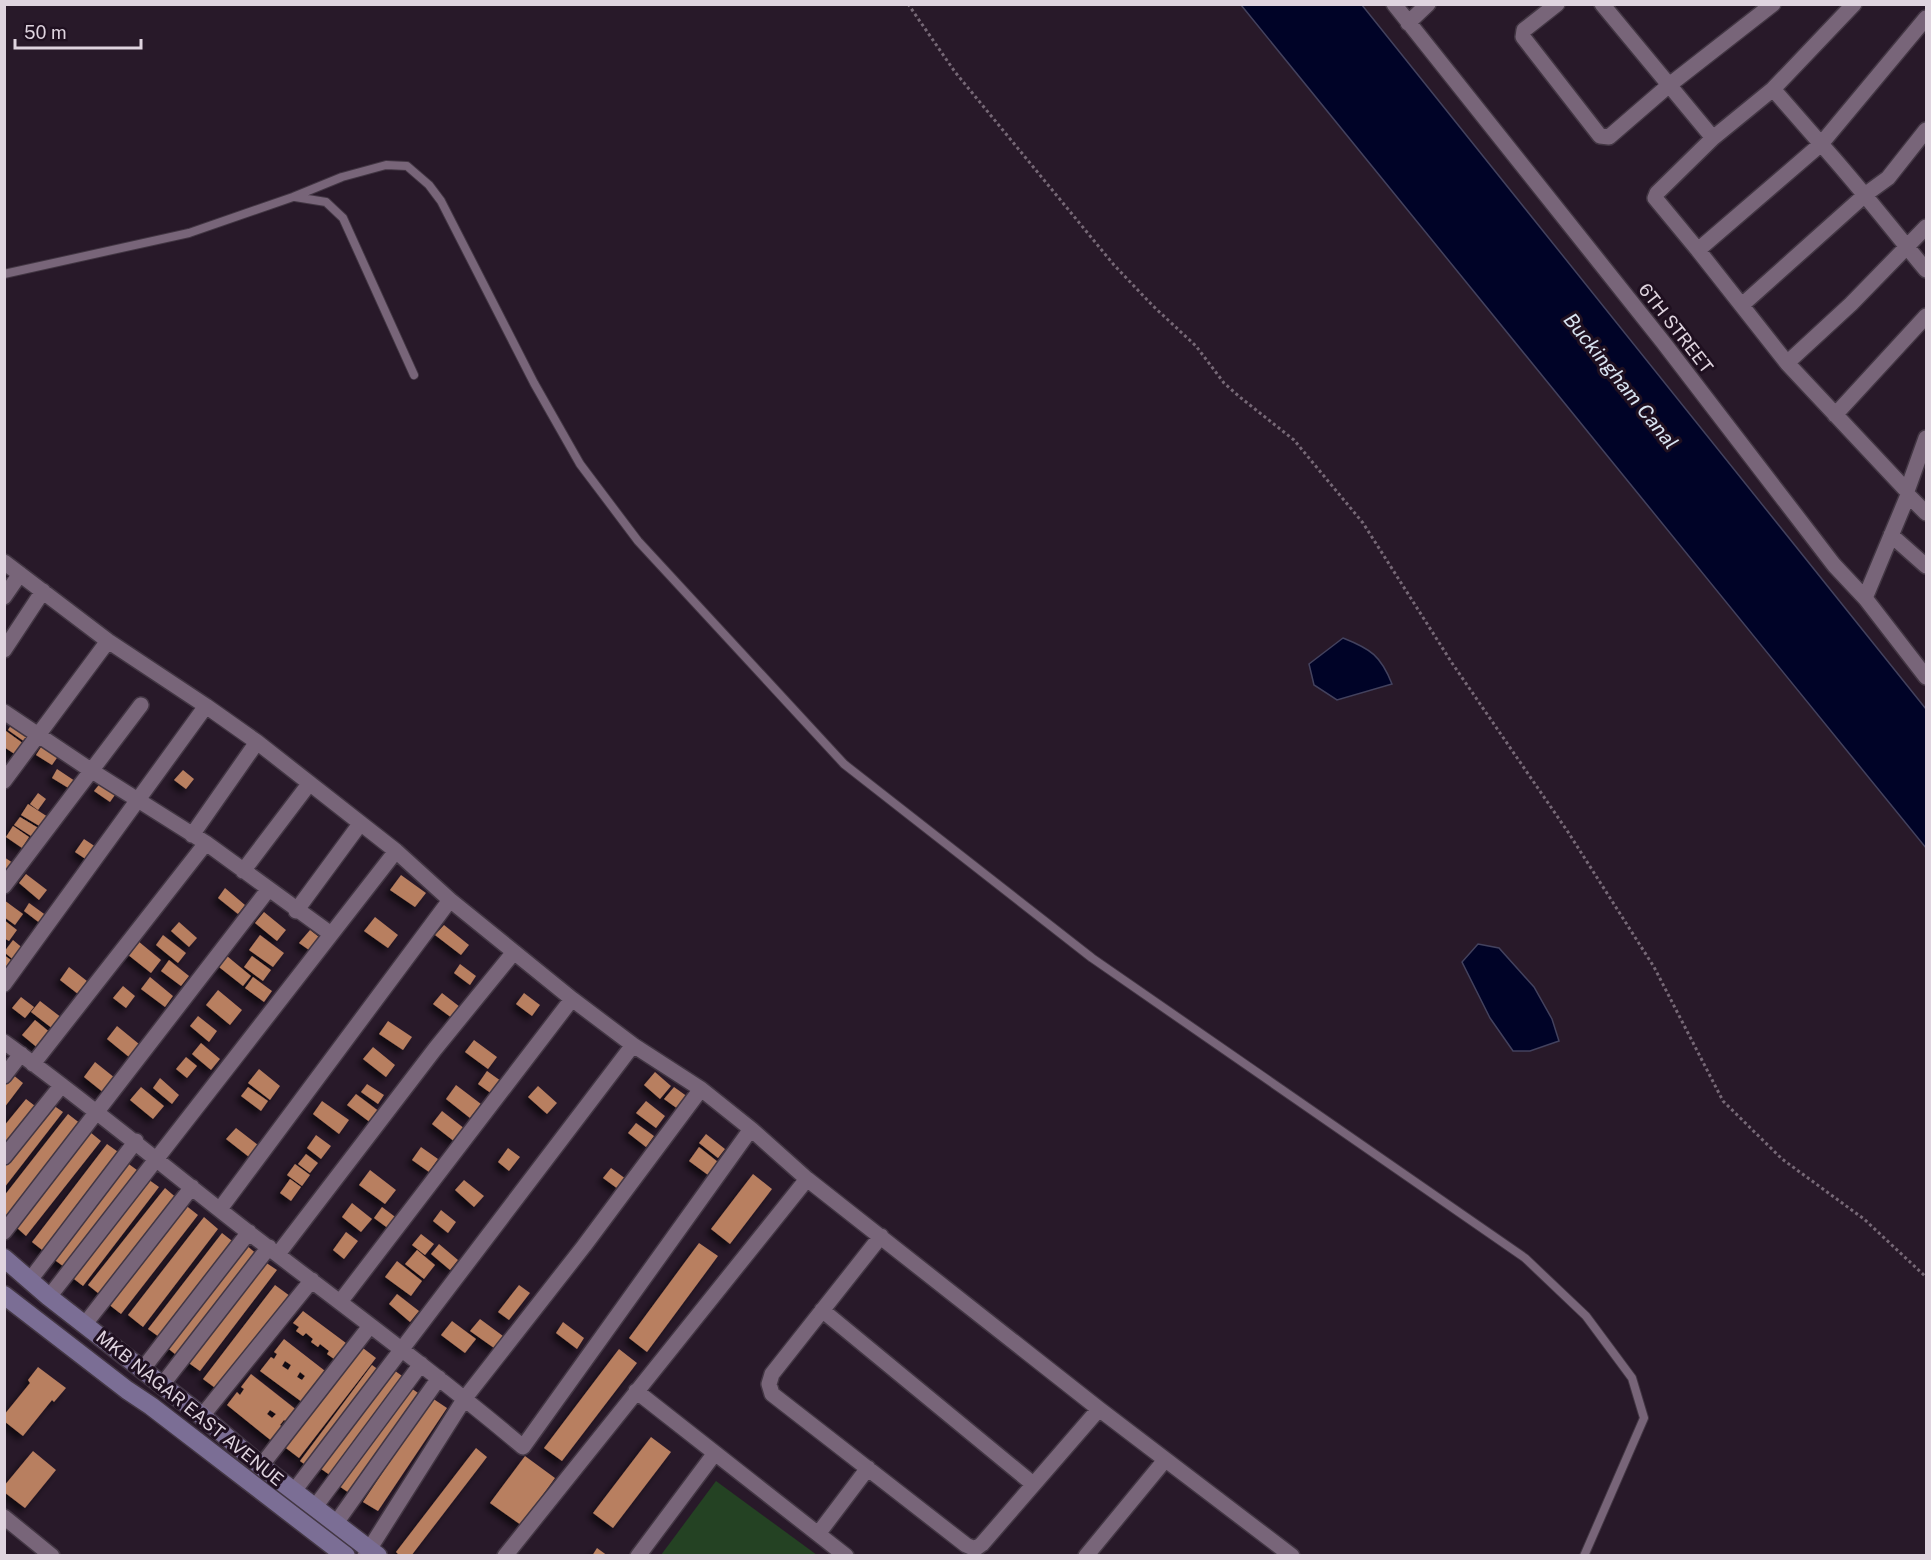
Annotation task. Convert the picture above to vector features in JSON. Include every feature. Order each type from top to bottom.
[{"type":"main road","name":"MKB NAGAR EAST AVENUE","points":[[4,1258],[371,1553]]},
{"type":"main road","name":"MKB NAGAR EAST AVENUE","points":[[4,1295],[346,1556]]},
{"type":"street","name":"6TH STREET","points":[[1394,4],[1670,351],[1834,565],[1865,598],[1926,677]]},
{"type":"street","points":[[1408,23],[1428,4]]},
{"type":"street","points":[[1557,4],[1524,30],[1523,37],[1600,136],[1608,137],[1668,86],[1773,4]]},
{"type":"street","points":[[1602,4],[1713,138]]},
{"type":"street","points":[[1854,4],[1773,89],[1713,138],[1657,193],[1655,198],[1787,363],[1926,513]]},
{"type":"street","points":[[1698,250],[1821,144],[1926,18]]},
{"type":"street","points":[[1773,89],[1866,194],[1926,270]]},
{"type":"street","points":[[1742,305],[1866,194],[1888,178],[1926,130]]},
{"type":"street","points":[[1787,363],[1851,304],[1926,227]]},
{"type":"street","points":[[1835,415],[1926,316]]},
{"type":"street","points":[[1865,598],[1923,456],[1926,438]]},
{"type":"street","points":[[1892,535],[1926,566]]},
{"type":"street","points":[[4,562],[108,641],[257,742],[396,851],[450,900],[572,999],[633,1045],[701,1089],[751,1129],[807,1179],[1165,1460],[1292,1556]]},
{"type":"street","points":[[4,597],[20,574]]},
{"type":"street","points":[[4,650],[43,591]]},
{"type":"street","points":[[4,780],[108,641]]},
{"type":"street","points":[[4,886],[141,705]]},
{"type":"street","points":[[4,984],[206,706]]},
{"type":"street","points":[[6,716],[206,843],[331,934]]},
{"type":"street","points":[[192,835],[257,742]]},
{"type":"street","points":[[243,871],[309,784]]},
{"type":"street","points":[[296,910],[360,824]]},
{"type":"street","points":[[4,1076],[27,1059],[206,843]]},
{"type":"street","points":[[50,1297],[396,851]]},
{"type":"street","points":[[4,1232],[268,890]]},
{"type":"street","points":[[220,1209],[450,900]]},
{"type":"street","points":[[162,1385],[274,1251],[514,952]]},
{"type":"street","points":[[340,1302],[572,999]]},
{"type":"street","points":[[4,1042],[136,1141],[249,1232],[465,1398],[524,1447],[751,1129]]},
{"type":"street","points":[[294,1491],[633,1045]]},
{"type":"street","points":[[4,1157],[61,1086]]},
{"type":"street","points":[[371,1553],[465,1398],[584,1246],[701,1089]]},
{"type":"street","points":[[30,1280],[136,1141]]},
{"type":"street","points":[[505,1556],[807,1179]]},
{"type":"street","points":[[86,1324],[192,1187]]},
{"type":"street","points":[[142,1370],[249,1232]]},
{"type":"street","points":[[881,1236],[772,1374],[769,1384],[772,1394],[966,1545],[975,1549],[982,1544],[1099,1408]]},
{"type":"street","points":[[202,1416],[312,1280]]},
{"type":"street","points":[[822,1310],[1033,1484]]},
{"type":"street","points":[[261,1466],[370,1326]]},
{"type":"street","points":[[315,1507],[421,1364]]},
{"type":"street","points":[[336,1523],[439,1378]]},
{"type":"street","points":[[636,1391],[846,1556]]},
{"type":"street","points":[[638,1556],[715,1453]]},
{"type":"street","points":[[1086,1556],[1165,1460]]},
{"type":"street","points":[[818,1534],[868,1468]]},
{"type":"street","points":[[7,1524],[52,1556]]},
{"type":"lane","points":[[4,274],[189,233],[293,197],[342,177],[386,165],[407,166],[416,173],[441,201],[534,383],[580,464],[638,541],[844,764],[1092,958],[1525,1258],[1586,1316],[1632,1378],[1644,1418],[1584,1556]]},
{"type":"lane","points":[[293,197],[326,202],[343,218],[414,375]]},
{"type":"path","points":[[908,4],[956,72],[1114,265],[1196,346],[1224,382],[1294,440],[1363,523],[1452,663],[1568,832],[1654,967],[1723,1101],[1782,1159],[1863,1219],[1926,1277]]},
{"type":"green space","points":[[716,1481],[817,1555],[661,1555]]},
{"type":"water","name":"Buckingham Canal","points":[[1241,5],[1362,5],[1926,709],[1926,848]]},
{"type":"water","points":[[1343,638],[1374,655],[1384,667],[1392,684],[1337,700],[1314,685],[1309,664]]},
{"type":"water","points":[[1478,944],[1499,948],[1534,987],[1552,1019],[1559,1041],[1530,1051],[1513,1051],[1490,1018],[1462,962]]},
{"type":"building","points":[[13,722],[31,735],[25,742],[8,730]]},
{"type":"building","points":[[6,731],[24,744],[16,755],[4,747]]},
{"type":"building","points":[[43,744],[59,755],[52,765],[36,755]]},
{"type":"building","points":[[57,769],[75,781],[70,789],[52,778]]},
{"type":"building","points":[[183,770],[194,779],[186,789],[174,780]]},
{"type":"building","points":[[102,781],[117,792],[110,802],[94,791]]},
{"type":"building","points":[[38,793],[46,799],[38,810],[30,804]]},
{"type":"building","points":[[28,804],[48,817],[41,827],[21,815]]},
{"type":"building","points":[[20,817],[40,829],[34,838],[14,825]]},
{"type":"building","points":[[13,826],[29,837],[22,848],[6,837]]},
{"type":"building","points":[[84,839],[99,849],[90,862],[75,852]]},
{"type":"building","points":[[4,857],[13,863],[4,874]]},
{"type":"building","points":[[26,874],[47,890],[39,900],[19,883]]},
{"type":"building","points":[[401,875],[426,893],[415,907],[390,890]]},
{"type":"building","points":[[225,888],[245,905],[238,914],[218,898]]},
{"type":"building","points":[[4,900],[23,914],[15,925],[4,917]]},
{"type":"building","points":[[29,903],[47,916],[41,924],[24,911]]},
{"type":"building","points":[[264,912],[286,930],[277,941],[255,923]]},
{"type":"building","points":[[375,917],[398,935],[388,948],[364,931]]},
{"type":"building","points":[[4,920],[17,930],[9,941],[4,938]]},
{"type":"building","points":[[179,922],[197,938],[189,947],[171,931]]},
{"type":"building","points":[[444,925],[469,945],[461,955],[435,935]]},
{"type":"building","points":[[310,930],[319,937],[309,950],[299,943]]},
{"type":"building","points":[[163,935],[186,953],[178,963],[156,945]]},
{"type":"building","points":[[260,935],[284,953],[273,967],[249,950]]},
{"type":"building","points":[[13,940],[25,950],[16,962],[4,952]]},
{"type":"building","points":[[138,941],[161,960],[151,973],[127,954]]},
{"type":"building","points":[[4,955],[15,963],[9,972],[4,969]]},
{"type":"building","points":[[227,956],[251,976],[243,986],[219,967]]},
{"type":"building","points":[[252,956],[271,970],[263,981],[244,967]]},
{"type":"building","points":[[169,960],[189,976],[181,986],[161,971]]},
{"type":"building","points":[[460,964],[476,976],[470,985],[454,973]]},
{"type":"building","points":[[69,967],[87,981],[78,994],[60,980]]},
{"type":"building","points":[[150,977],[173,996],[165,1007],[141,989]]},
{"type":"building","points":[[253,977],[272,991],[264,1002],[245,988]]},
{"type":"building","points":[[123,986],[135,996],[126,1008],[113,998]]},
{"type":"building","points":[[218,990],[242,1010],[230,1025],[206,1005]]},
{"type":"building","points":[[442,993],[460,1007],[452,1018],[433,1004]]},
{"type":"building","points":[[524,993],[540,1005],[532,1016],[516,1004]]},
{"type":"building","points":[[21,997],[34,1007],[25,1018],[12,1008]]},
{"type":"building","points":[[40,1001],[62,1018],[53,1029],[31,1012]]},
{"type":"building","points":[[198,1016],[217,1031],[209,1042],[190,1026]]},
{"type":"building","points":[[35,1020],[52,1034],[39,1049],[22,1035]]},
{"type":"building","points":[[388,1021],[412,1037],[403,1050],[379,1034]]},
{"type":"building","points":[[117,1026],[139,1044],[129,1057],[107,1039]]},
{"type":"building","points":[[474,1040],[497,1057],[488,1069],[465,1052]]},
{"type":"building","points":[[201,1043],[220,1059],[211,1070],[192,1054]]},
{"type":"building","points":[[373,1047],[395,1065],[386,1077],[363,1059]]},
{"type":"building","points":[[186,1057],[197,1066],[187,1078],[176,1069]]},
{"type":"building","points":[[95,1062],[115,1078],[104,1093],[84,1077]]},
{"type":"building","points":[[259,1069],[280,1086],[270,1100],[248,1083]]},
{"type":"building","points":[[487,1071],[501,1081],[492,1094],[478,1084]]},
{"type":"building","points":[[655,1072],[671,1086],[660,1099],[644,1085]]},
{"type":"building","points":[[12,1074],[23,1083],[4,1108],[4,1083]]},
{"type":"building","points":[[160,1078],[179,1095],[172,1104],[153,1088]]},
{"type":"building","points":[[367,1084],[384,1095],[378,1104],[361,1092]]},
{"type":"building","points":[[456,1085],[481,1104],[470,1118],[446,1099]]},
{"type":"building","points":[[538,1086],[557,1103],[547,1114],[528,1097]]},
{"type":"building","points":[[141,1087],[164,1106],[153,1119],[130,1100]]},
{"type":"building","points":[[248,1087],[268,1101],[261,1111],[241,1096]]},
{"type":"building","points":[[674,1087],[688,1097],[678,1109],[664,1099]]},
{"type":"building","points":[[356,1094],[380,1112],[371,1123],[347,1105]]},
{"type":"building","points":[[26,1099],[39,1109],[4,1153],[4,1126]]},
{"type":"building","points":[[322,1101],[349,1120],[339,1134],[313,1114]]},
{"type":"building","points":[[646,1101],[665,1116],[656,1128],[636,1113]]},
{"type":"building","points":[[50,1103],[63,1112],[4,1188],[4,1162]]},
{"type":"building","points":[[442,1111],[465,1129],[455,1142],[432,1124]]},
{"type":"building","points":[[68,1114],[81,1124],[4,1220],[4,1196]]},
{"type":"building","points":[[636,1123],[654,1136],[646,1147],[628,1133]]},
{"type":"building","points":[[236,1128],[258,1145],[249,1157],[226,1139]]},
{"type":"building","points":[[90,1132],[101,1141],[26,1236],[15,1226]]},
{"type":"building","points":[[706,1134],[725,1149],[718,1158],[699,1143]]},
{"type":"building","points":[[316,1135],[331,1146],[321,1159],[307,1148]]},
{"type":"building","points":[[107,1144],[121,1154],[46,1253],[32,1242]]},
{"type":"building","points":[[421,1147],[438,1159],[429,1172],[412,1160]]},
{"type":"building","points":[[699,1147],[718,1162],[708,1175],[689,1161]]},
{"type":"building","points":[[508,1148],[520,1157],[509,1171],[498,1162]]},
{"type":"building","points":[[306,1154],[318,1163],[310,1173],[298,1164]]},
{"type":"building","points":[[126,1162],[141,1173],[67,1269],[52,1258]]},
{"type":"building","points":[[295,1164],[310,1175],[302,1186],[287,1175]]},
{"type":"building","points":[[611,1168],[626,1179],[618,1189],[603,1178]]},
{"type":"building","points":[[370,1170],[396,1190],[385,1204],[359,1185]]},
{"type":"building","points":[[753,1174],[772,1189],[730,1244],[711,1229]]},
{"type":"building","points":[[145,1177],[159,1187],[83,1286],[69,1275]]},
{"type":"building","points":[[290,1179],[301,1187],[291,1201],[280,1193]]},
{"type":"building","points":[[464,1180],[484,1196],[474,1207],[455,1190]]},
{"type":"building","points":[[165,1188],[179,1200],[103,1297],[88,1285]]},
{"type":"building","points":[[352,1203],[372,1219],[361,1232],[342,1217]]},
{"type":"building","points":[[184,1204],[198,1215],[121,1314],[107,1303]]},
{"type":"building","points":[[382,1207],[398,1219],[389,1229],[374,1218]]},
{"type":"building","points":[[441,1210],[456,1222],[448,1233],[433,1221]]},
{"type":"building","points":[[204,1217],[218,1229],[143,1327],[128,1315]]},
{"type":"building","points":[[346,1232],[358,1241],[344,1259],[333,1250]]},
{"type":"building","points":[[222,1233],[236,1244],[162,1339],[148,1329]]},
{"type":"building","points":[[421,1234],[434,1244],[425,1255],[412,1245]]},
{"type":"building","points":[[699,1243],[718,1256],[647,1352],[629,1338]]},
{"type":"building","points":[[245,1244],[259,1256],[180,1358],[165,1346]]},
{"type":"building","points":[[439,1244],[458,1260],[450,1270],[431,1254]]},
{"type":"building","points":[[417,1250],[435,1265],[424,1279],[405,1264]]},
{"type":"building","points":[[262,1260],[277,1270],[200,1371],[186,1361]]},
{"type":"building","points":[[397,1261],[422,1281],[411,1296],[385,1277]]},
{"type":"building","points":[[275,1285],[290,1296],[218,1390],[203,1379]]},
{"type":"building","points":[[519,1285],[530,1293],[509,1320],[498,1312]]},
{"type":"building","points":[[397,1294],[419,1311],[410,1322],[389,1304]]},
{"type":"building","points":[[303,1311],[350,1346],[339,1360],[327,1354],[329,1351],[320,1344],[318,1347],[311,1342],[313,1339],[306,1333],[303,1336],[296,1331],[299,1327],[293,1323]]},
{"type":"building","points":[[480,1319],[503,1336],[494,1348],[470,1331]]},
{"type":"building","points":[[452,1321],[476,1339],[465,1353],[441,1335]]},
{"type":"building","points":[[563,1322],[584,1338],[577,1349],[556,1333]]},
{"type":"building","points":[[284,1339],[329,1374],[319,1387],[315,1383],[311,1388],[316,1392],[306,1405],[260,1371],[271,1357],[274,1359],[277,1354],[274,1352]],"holes":[[[285,1361],[291,1365],[288,1370],[282,1366]],[[300,1372],[305,1376],[302,1380],[297,1377]]]},
{"type":"building","points":[[359,1345],[376,1358],[299,1458],[282,1445]]},
{"type":"building","points":[[619,1349],[637,1363],[562,1461],[544,1448]]},
{"type":"building","points":[[372,1365],[383,1373],[311,1469],[300,1461]]},
{"type":"building","points":[[38,1367],[66,1388],[54,1402],[52,1400],[23,1436],[4,1421],[4,1415],[30,1383],[28,1380]]},
{"type":"building","points":[[391,1368],[405,1378],[334,1478],[317,1466]]},
{"type":"building","points":[[251,1374],[298,1411],[288,1423],[284,1420],[280,1425],[284,1428],[273,1442],[227,1405],[237,1392],[240,1395],[244,1389],[241,1387]],"holes":[[[270,1410],[276,1414],[272,1418],[267,1414]]]},
{"type":"building","points":[[408,1386],[421,1395],[352,1495],[339,1486]]},
{"type":"building","points":[[432,1398],[447,1408],[378,1511],[363,1502]]},
{"type":"building","points":[[651,1437],[671,1452],[613,1528],[593,1513]]},
{"type":"building","points":[[476,1448],[487,1457],[411,1556],[400,1556],[396,1552]]},
{"type":"building","points":[[33,1451],[56,1470],[25,1508],[4,1492],[4,1486]]},
{"type":"building","points":[[525,1456],[555,1478],[521,1525],[490,1503]]},
{"type":"building","points":[[597,1548],[608,1556],[592,1556]]}]
